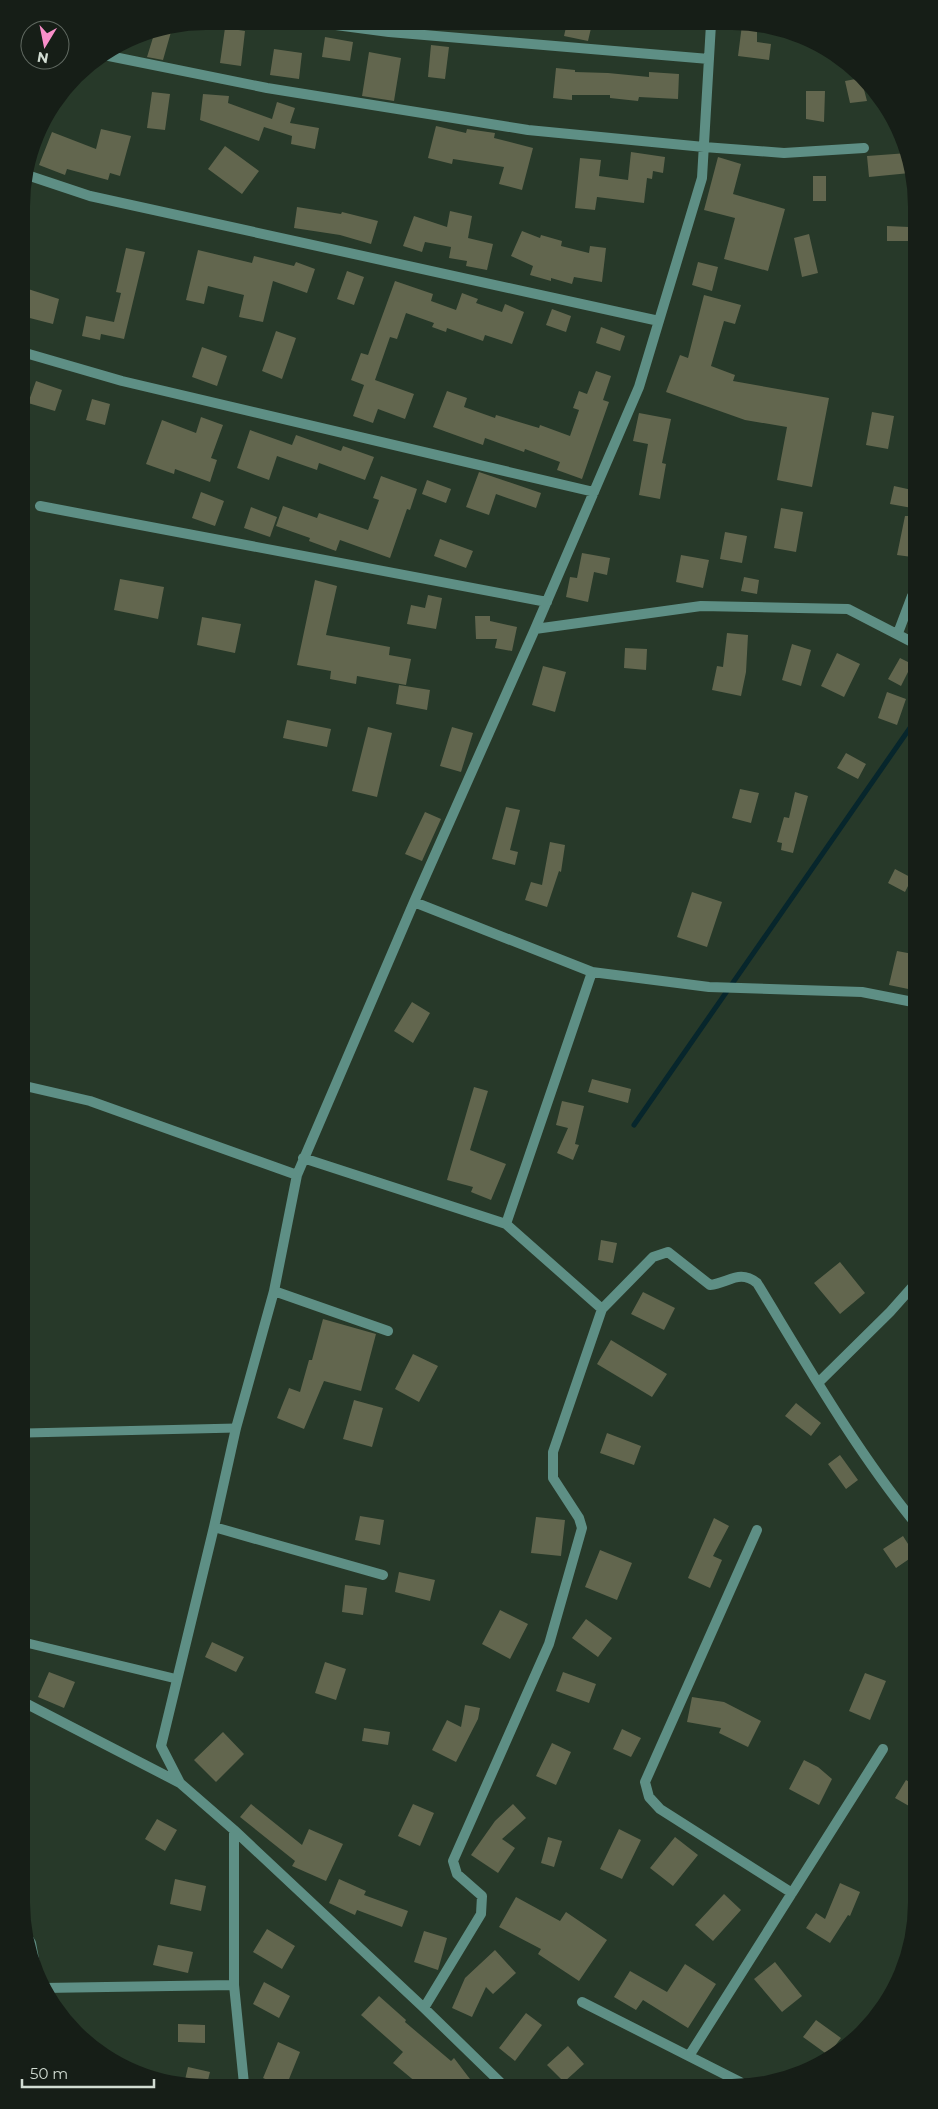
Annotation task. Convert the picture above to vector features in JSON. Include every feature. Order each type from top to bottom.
[{"type":"street","points":[[374,30],[709,58]]},
{"type":"street","points":[[180,1783],[161,1746],[236,1428],[274,1291],[297,1175],[639,387],[702,178],[711,30]]},
{"type":"street","points":[[113,57],[268,88],[528,130],[704,148],[784,153],[864,148]]},
{"type":"street","points":[[33,177],[90,196],[659,321]]},
{"type":"street","points":[[30,354],[122,381],[594,492]]},
{"type":"street","points":[[40,506],[547,602]]},
{"type":"street","points":[[535,630],[701,606],[848,609],[908,639]]},
{"type":"street","points":[[898,633],[908,607]]},
{"type":"street","points":[[414,902],[592,972],[709,987],[862,992],[908,1001]]},
{"type":"street","points":[[506,1224],[592,972]]},
{"type":"street","points":[[30,1087],[90,1101],[297,1175]]},
{"type":"street","points":[[303,1158],[506,1224],[602,1309]]},
{"type":"street","points":[[424,2008],[481,1914],[482,1896],[457,1874],[453,1861],[549,1644],[582,1528],[580,1518],[553,1478],[553,1452],[602,1309],[653,1257],[668,1252],[710,1285],[737,1277],[748,1276],[757,1283],[818,1383],[891,1494],[908,1515]]},
{"type":"street","points":[[274,1291],[388,1331]]},
{"type":"street","points":[[818,1383],[908,1292]]},
{"type":"street","points":[[214,1527],[383,1575]]},
{"type":"street","points":[[757,1530],[645,1782],[649,1797],[660,1809],[792,1893]]},
{"type":"street","points":[[30,1706],[180,1783],[234,1830],[497,2079]]},
{"type":"street","points":[[689,2056],[882,1749]]},
{"type":"street","points":[[234,1830],[234,1985],[243,2079]]},
{"type":"street","points":[[52,1988],[234,1985]]},
{"type":"street","points":[[582,2002],[734,2079]]},
{"type":"lane","points":[[30,1433],[236,1428]]},
{"type":"lane","points":[[30,1644],[177,1679]]},
{"type":"building","points":[[225,30],[245,31],[241,66],[220,63]]},
{"type":"building","points":[[565,30],[591,30],[588,41],[564,36]]},
{"type":"building","points":[[741,30],[757,32],[757,42],[771,44],[769,60],[738,56]]},
{"type":"building","points":[[171,33],[163,60],[147,57],[153,38]]},
{"type":"building","points":[[325,37],[353,42],[350,61],[322,57]]},
{"type":"building","points":[[431,45],[449,47],[445,79],[428,77]]},
{"type":"building","points":[[274,49],[302,53],[299,79],[270,75]]},
{"type":"building","points":[[369,52],[401,58],[394,101],[362,96]]},
{"type":"building","points":[[556,68],[575,70],[575,72],[649,77],[649,72],[679,74],[678,99],[639,97],[638,101],[610,98],[610,95],[572,95],[572,100],[553,98]]},
{"type":"building","points":[[855,79],[857,81],[864,90],[867,101],[850,103],[845,81]]},
{"type":"building","points":[[806,91],[825,91],[824,122],[806,119]]},
{"type":"building","points":[[152,92],[170,94],[165,130],[147,128]]},
{"type":"building","points":[[203,94],[229,96],[228,103],[272,119],[277,102],[295,108],[290,123],[319,128],[315,149],[291,144],[292,136],[264,127],[259,141],[200,120]]},
{"type":"building","points":[[436,126],[466,133],[467,129],[495,133],[494,138],[533,148],[522,190],[499,184],[504,167],[453,159],[452,164],[428,158]]},
{"type":"building","points":[[101,129],[131,136],[120,176],[110,173],[108,180],[67,169],[65,175],[39,165],[52,132],[96,149]]},
{"type":"building","points":[[225,146],[259,171],[242,194],[208,169]]},
{"type":"building","points":[[631,152],[665,157],[663,173],[653,171],[652,179],[647,178],[644,203],[597,197],[595,210],[575,208],[580,158],[601,160],[599,176],[628,180]]},
{"type":"building","points":[[900,154],[905,173],[869,177],[867,156]]},
{"type":"building","points":[[718,157],[741,164],[733,194],[785,209],[768,271],[724,259],[735,218],[704,210]]},
{"type":"building","points":[[813,176],[826,176],[826,201],[813,201]]},
{"type":"building","points":[[297,207],[341,214],[342,212],[378,221],[371,244],[340,235],[294,228]]},
{"type":"building","points":[[450,211],[472,216],[468,238],[493,244],[487,270],[466,266],[467,261],[449,258],[451,247],[425,242],[422,252],[403,246],[414,216],[447,227]]},
{"type":"building","points":[[887,226],[908,227],[908,241],[887,241]]},
{"type":"building","points":[[522,231],[540,238],[541,235],[562,241],[561,246],[589,253],[590,246],[606,248],[602,282],[574,277],[572,284],[530,275],[533,266],[511,256]]},
{"type":"building","points":[[809,234],[818,273],[802,277],[794,238]]},
{"type":"building","points":[[126,248],[145,252],[124,339],[101,334],[100,340],[82,336],[86,316],[114,322],[121,293],[116,292]]},
{"type":"building","points":[[198,250],[252,263],[254,256],[294,266],[296,262],[315,269],[307,293],[273,281],[263,322],[239,317],[244,295],[208,286],[204,304],[186,300]]},
{"type":"building","points":[[698,262],[718,267],[712,291],[692,285]]},
{"type":"building","points":[[347,271],[364,277],[354,305],[337,299]]},
{"type":"building","points":[[395,281],[433,294],[431,301],[456,310],[462,293],[478,299],[476,303],[502,312],[505,304],[524,312],[512,344],[485,335],[483,341],[447,328],[446,332],[432,327],[434,323],[406,313],[397,339],[390,337],[375,380],[414,394],[405,419],[378,409],[373,423],[353,416],[364,385],[351,380],[361,353],[368,355]]},
{"type":"building","points":[[30,290],[59,299],[53,324],[30,318]]},
{"type":"building","points":[[704,295],[741,305],[735,324],[724,321],[711,366],[735,375],[733,381],[829,398],[812,487],[777,480],[787,427],[745,420],[666,392],[680,355],[688,358]]},
{"type":"building","points":[[552,309],[571,316],[566,332],[546,325]]},
{"type":"building","points":[[601,327],[625,336],[620,351],[596,343]]},
{"type":"building","points":[[276,331],[296,338],[282,379],[262,371]]},
{"type":"building","points":[[202,347],[227,356],[217,386],[192,377]]},
{"type":"building","points":[[596,371],[611,376],[603,400],[609,402],[582,479],[557,470],[560,462],[525,449],[524,452],[485,438],[483,445],[433,427],[447,391],[467,398],[464,407],[495,418],[496,415],[539,428],[540,425],[570,436],[579,410],[573,408],[579,391],[587,394]]},
{"type":"building","points":[[36,381],[62,390],[55,411],[30,404],[30,398]]},
{"type":"building","points":[[92,399],[110,404],[105,425],[86,420]]},
{"type":"building","points":[[872,412],[894,416],[888,449],[866,445]]},
{"type":"building","points":[[639,413],[671,419],[662,463],[666,464],[660,499],[639,495],[648,444],[633,441]]},
{"type":"building","points":[[201,417],[223,425],[211,458],[217,460],[210,482],[175,469],[174,474],[146,464],[162,420],[196,433]]},
{"type":"building","points":[[250,430],[292,445],[296,435],[341,451],[343,446],[374,457],[365,480],[319,463],[317,470],[277,456],[269,480],[237,468]]},
{"type":"building","points":[[479,472],[541,493],[536,508],[496,494],[489,515],[466,507]]},
{"type":"building","points":[[381,476],[417,489],[410,510],[407,509],[390,558],[340,540],[336,551],[309,541],[310,538],[276,526],[283,506],[317,518],[319,513],[368,530],[379,500],[373,498]]},
{"type":"building","points":[[427,480],[451,489],[446,503],[422,494]]},
{"type":"building","points":[[894,486],[908,489],[908,507],[890,504]]},
{"type":"building","points":[[201,492],[224,501],[215,526],[192,518]]},
{"type":"building","points":[[251,507],[277,517],[270,537],[244,528]]},
{"type":"building","points":[[781,508],[803,512],[796,552],[774,548]]},
{"type":"building","points":[[905,516],[908,516],[908,556],[897,555]]},
{"type":"building","points":[[725,532],[747,536],[742,563],[720,559]]},
{"type":"building","points":[[440,539],[473,551],[466,568],[434,556]]},
{"type":"building","points":[[582,553],[610,558],[607,575],[594,572],[588,602],[566,597],[570,577],[577,578]]},
{"type":"building","points":[[681,555],[709,560],[703,588],[676,582]]},
{"type":"building","points":[[744,577],[759,580],[757,594],[741,591]]},
{"type":"building","points":[[120,579],[164,587],[158,619],[114,610]]},
{"type":"building","points":[[315,580],[337,586],[326,635],[390,647],[389,655],[411,659],[406,685],[357,676],[356,684],[330,679],[331,671],[297,665]]},
{"type":"building","points":[[428,595],[442,598],[436,629],[407,624],[411,605],[425,608]]},
{"type":"building","points":[[475,616],[490,616],[490,621],[517,627],[512,651],[495,648],[497,639],[476,639]]},
{"type":"building","points":[[202,617],[241,624],[235,653],[197,645]]},
{"type":"building","points":[[727,633],[748,635],[746,672],[741,696],[712,690],[717,666],[723,667]]},
{"type":"building","points":[[792,644],[811,650],[801,686],[782,680]]},
{"type":"building","points":[[625,648],[647,649],[646,670],[624,668]]},
{"type":"building","points":[[837,653],[860,664],[844,697],[821,686]]},
{"type":"building","points":[[900,658],[908,662],[908,672],[901,686],[888,679]]},
{"type":"building","points":[[543,666],[566,672],[555,712],[532,705]]},
{"type":"building","points":[[399,685],[430,690],[427,710],[396,704]]},
{"type":"building","points":[[887,692],[906,699],[897,725],[878,718]]},
{"type":"building","points":[[287,720],[331,729],[327,747],[283,738]]},
{"type":"building","points":[[368,727],[392,733],[377,797],[352,791]]},
{"type":"building","points":[[452,727],[473,733],[461,772],[440,766]]},
{"type":"building","points":[[846,753],[866,764],[858,779],[837,768]]},
{"type":"building","points":[[740,789],[759,793],[751,823],[732,818]]},
{"type":"building","points":[[795,792],[808,796],[793,853],[781,850],[782,843],[777,842],[784,817],[789,818]]},
{"type":"building","points":[[506,807],[520,810],[510,850],[518,852],[515,865],[492,859]]},
{"type":"building","points":[[425,812],[441,819],[422,861],[405,854]]},
{"type":"building","points":[[550,842],[565,845],[561,872],[559,871],[547,907],[525,900],[531,882],[542,885]]},
{"type":"building","points":[[895,869],[908,876],[908,886],[905,892],[888,883]]},
{"type":"building","points":[[692,892],[722,902],[707,947],[677,937]]},
{"type":"building","points":[[897,951],[908,953],[908,989],[889,985]]},
{"type":"building","points":[[412,1002],[430,1013],[413,1043],[394,1031]]},
{"type":"building","points":[[592,1079],[631,1089],[628,1103],[588,1092]]},
{"type":"building","points":[[474,1087],[488,1091],[470,1150],[506,1164],[491,1200],[471,1192],[473,1187],[447,1180]]},
{"type":"building","points":[[562,1101],[584,1106],[575,1144],[579,1145],[573,1160],[557,1153],[568,1128],[556,1125]]},
{"type":"building","points":[[601,1240],[617,1243],[613,1263],[598,1260]]},
{"type":"building","points":[[840,1262],[865,1293],[840,1314],[814,1283]]},
{"type":"building","points":[[643,1292],[675,1308],[664,1330],[631,1314]]},
{"type":"building","points":[[323,1319],[376,1334],[361,1391],[324,1381],[304,1429],[277,1418],[289,1388],[300,1392],[309,1360],[312,1360]]},
{"type":"building","points":[[611,1340],[667,1374],[652,1397],[597,1364]]},
{"type":"building","points":[[413,1354],[438,1366],[419,1402],[395,1389]]},
{"type":"building","points":[[354,1400],[383,1408],[372,1447],[343,1439]]},
{"type":"building","points":[[796,1403],[821,1423],[811,1436],[785,1416]]},
{"type":"building","points":[[607,1433],[641,1446],[634,1465],[600,1453]]},
{"type":"building","points":[[840,1455],[858,1480],[846,1489],[828,1464]]},
{"type":"building","points":[[360,1516],[384,1520],[380,1545],[355,1540]]},
{"type":"building","points":[[536,1517],[565,1520],[561,1556],[531,1553]]},
{"type":"building","points":[[714,1518],[729,1526],[713,1556],[722,1560],[710,1588],[688,1578]]},
{"type":"building","points":[[903,1536],[908,1544],[908,1560],[896,1568],[883,1549]]},
{"type":"building","points":[[600,1550],[632,1563],[617,1600],[585,1587]]},
{"type":"building","points":[[399,1572],[435,1580],[430,1601],[395,1592]]},
{"type":"building","points":[[345,1585],[367,1588],[363,1615],[342,1612]]},
{"type":"building","points":[[500,1610],[528,1624],[510,1659],[482,1644]]},
{"type":"building","points":[[586,1619],[612,1638],[598,1657],[572,1638]]},
{"type":"building","points":[[212,1642],[244,1657],[236,1672],[205,1657]]},
{"type":"building","points":[[325,1662],[346,1669],[336,1700],[315,1693]]},
{"type":"building","points":[[49,1672],[75,1682],[64,1708],[38,1697]]},
{"type":"building","points":[[563,1672],[596,1684],[589,1703],[556,1691]]},
{"type":"building","points":[[865,1673],[886,1681],[870,1720],[849,1711]]},
{"type":"building","points":[[692,1697],[724,1702],[761,1721],[748,1747],[719,1733],[721,1728],[687,1722]]},
{"type":"building","points":[[465,1705],[480,1708],[478,1719],[456,1762],[432,1750],[447,1720],[461,1727]]},
{"type":"building","points":[[364,1728],[390,1732],[388,1745],[362,1741]]},
{"type":"building","points":[[622,1729],[641,1738],[631,1757],[613,1749]]},
{"type":"building","points":[[223,1732],[244,1754],[216,1782],[194,1760]]},
{"type":"building","points":[[552,1743],[571,1752],[556,1785],[536,1776]]},
{"type":"building","points":[[804,1760],[818,1767],[832,1779],[819,1805],[789,1789]]},
{"type":"building","points":[[906,1780],[908,1781],[908,1805],[895,1798]]},
{"type":"building","points":[[251,1804],[302,1845],[309,1829],[343,1844],[326,1881],[292,1866],[295,1861],[240,1817]]},
{"type":"building","points":[[413,1804],[434,1813],[420,1846],[398,1836]]},
{"type":"building","points":[[513,1804],[526,1818],[502,1839],[515,1848],[498,1873],[471,1855],[495,1821]]},
{"type":"building","points":[[157,1819],[177,1830],[165,1851],[145,1839]]},
{"type":"building","points":[[619,1829],[641,1840],[622,1879],[600,1869]]},
{"type":"building","points":[[548,1837],[562,1841],[554,1867],[541,1863]]},
{"type":"building","points":[[675,1837],[698,1855],[673,1886],[650,1868]]},
{"type":"building","points":[[175,1879],[206,1886],[201,1911],[170,1904]]},
{"type":"building","points":[[339,1879],[366,1891],[364,1895],[408,1911],[402,1927],[357,1910],[355,1915],[329,1903]]},
{"type":"building","points":[[840,1883],[860,1892],[850,1916],[848,1915],[830,1943],[806,1928],[816,1913],[825,1919]]},
{"type":"building","points":[[724,1894],[741,1910],[713,1941],[695,1925]]},
{"type":"building","points":[[516,1897],[560,1921],[566,1912],[607,1940],[579,1981],[538,1954],[541,1949],[499,1927]]},
{"type":"building","points":[[267,1929],[295,1946],[282,1969],[253,1952]]},
{"type":"building","points":[[424,1931],[447,1938],[438,1970],[414,1962]]},
{"type":"building","points":[[158,1945],[193,1952],[188,1973],[153,1965]]},
{"type":"building","points":[[495,1950],[516,1973],[493,1994],[486,1987],[472,2017],[452,2008],[465,1978]]},
{"type":"building","points":[[775,1962],[802,1996],[782,2012],[754,1979]]},
{"type":"building","points":[[685,1964],[716,1984],[688,2028],[643,2000],[636,2010],[614,1997],[630,1971],[667,1992]]},
{"type":"building","points":[[264,1982],[290,1996],[279,2018],[253,2004]]},
{"type":"building","points":[[379,1996],[406,2020],[405,2022],[451,2061],[454,2058],[470,2079],[412,2079],[393,2063],[403,2052],[361,2015]]},
{"type":"building","points":[[526,2013],[542,2025],[515,2061],[499,2048]]},
{"type":"building","points":[[816,2020],[841,2038],[835,2045],[824,2052],[803,2037]]},
{"type":"building","points":[[178,2024],[205,2025],[205,2043],[178,2042]]},
{"type":"building","points":[[278,2042],[300,2052],[289,2079],[263,2078]]},
{"type":"building","points":[[568,2046],[584,2064],[567,2079],[561,2079],[547,2065]]},
{"type":"building","points":[[188,2067],[210,2072],[208,2079],[186,2077]]},
{"type":"waterway","points":[[634,1125],[908,731]]}]
